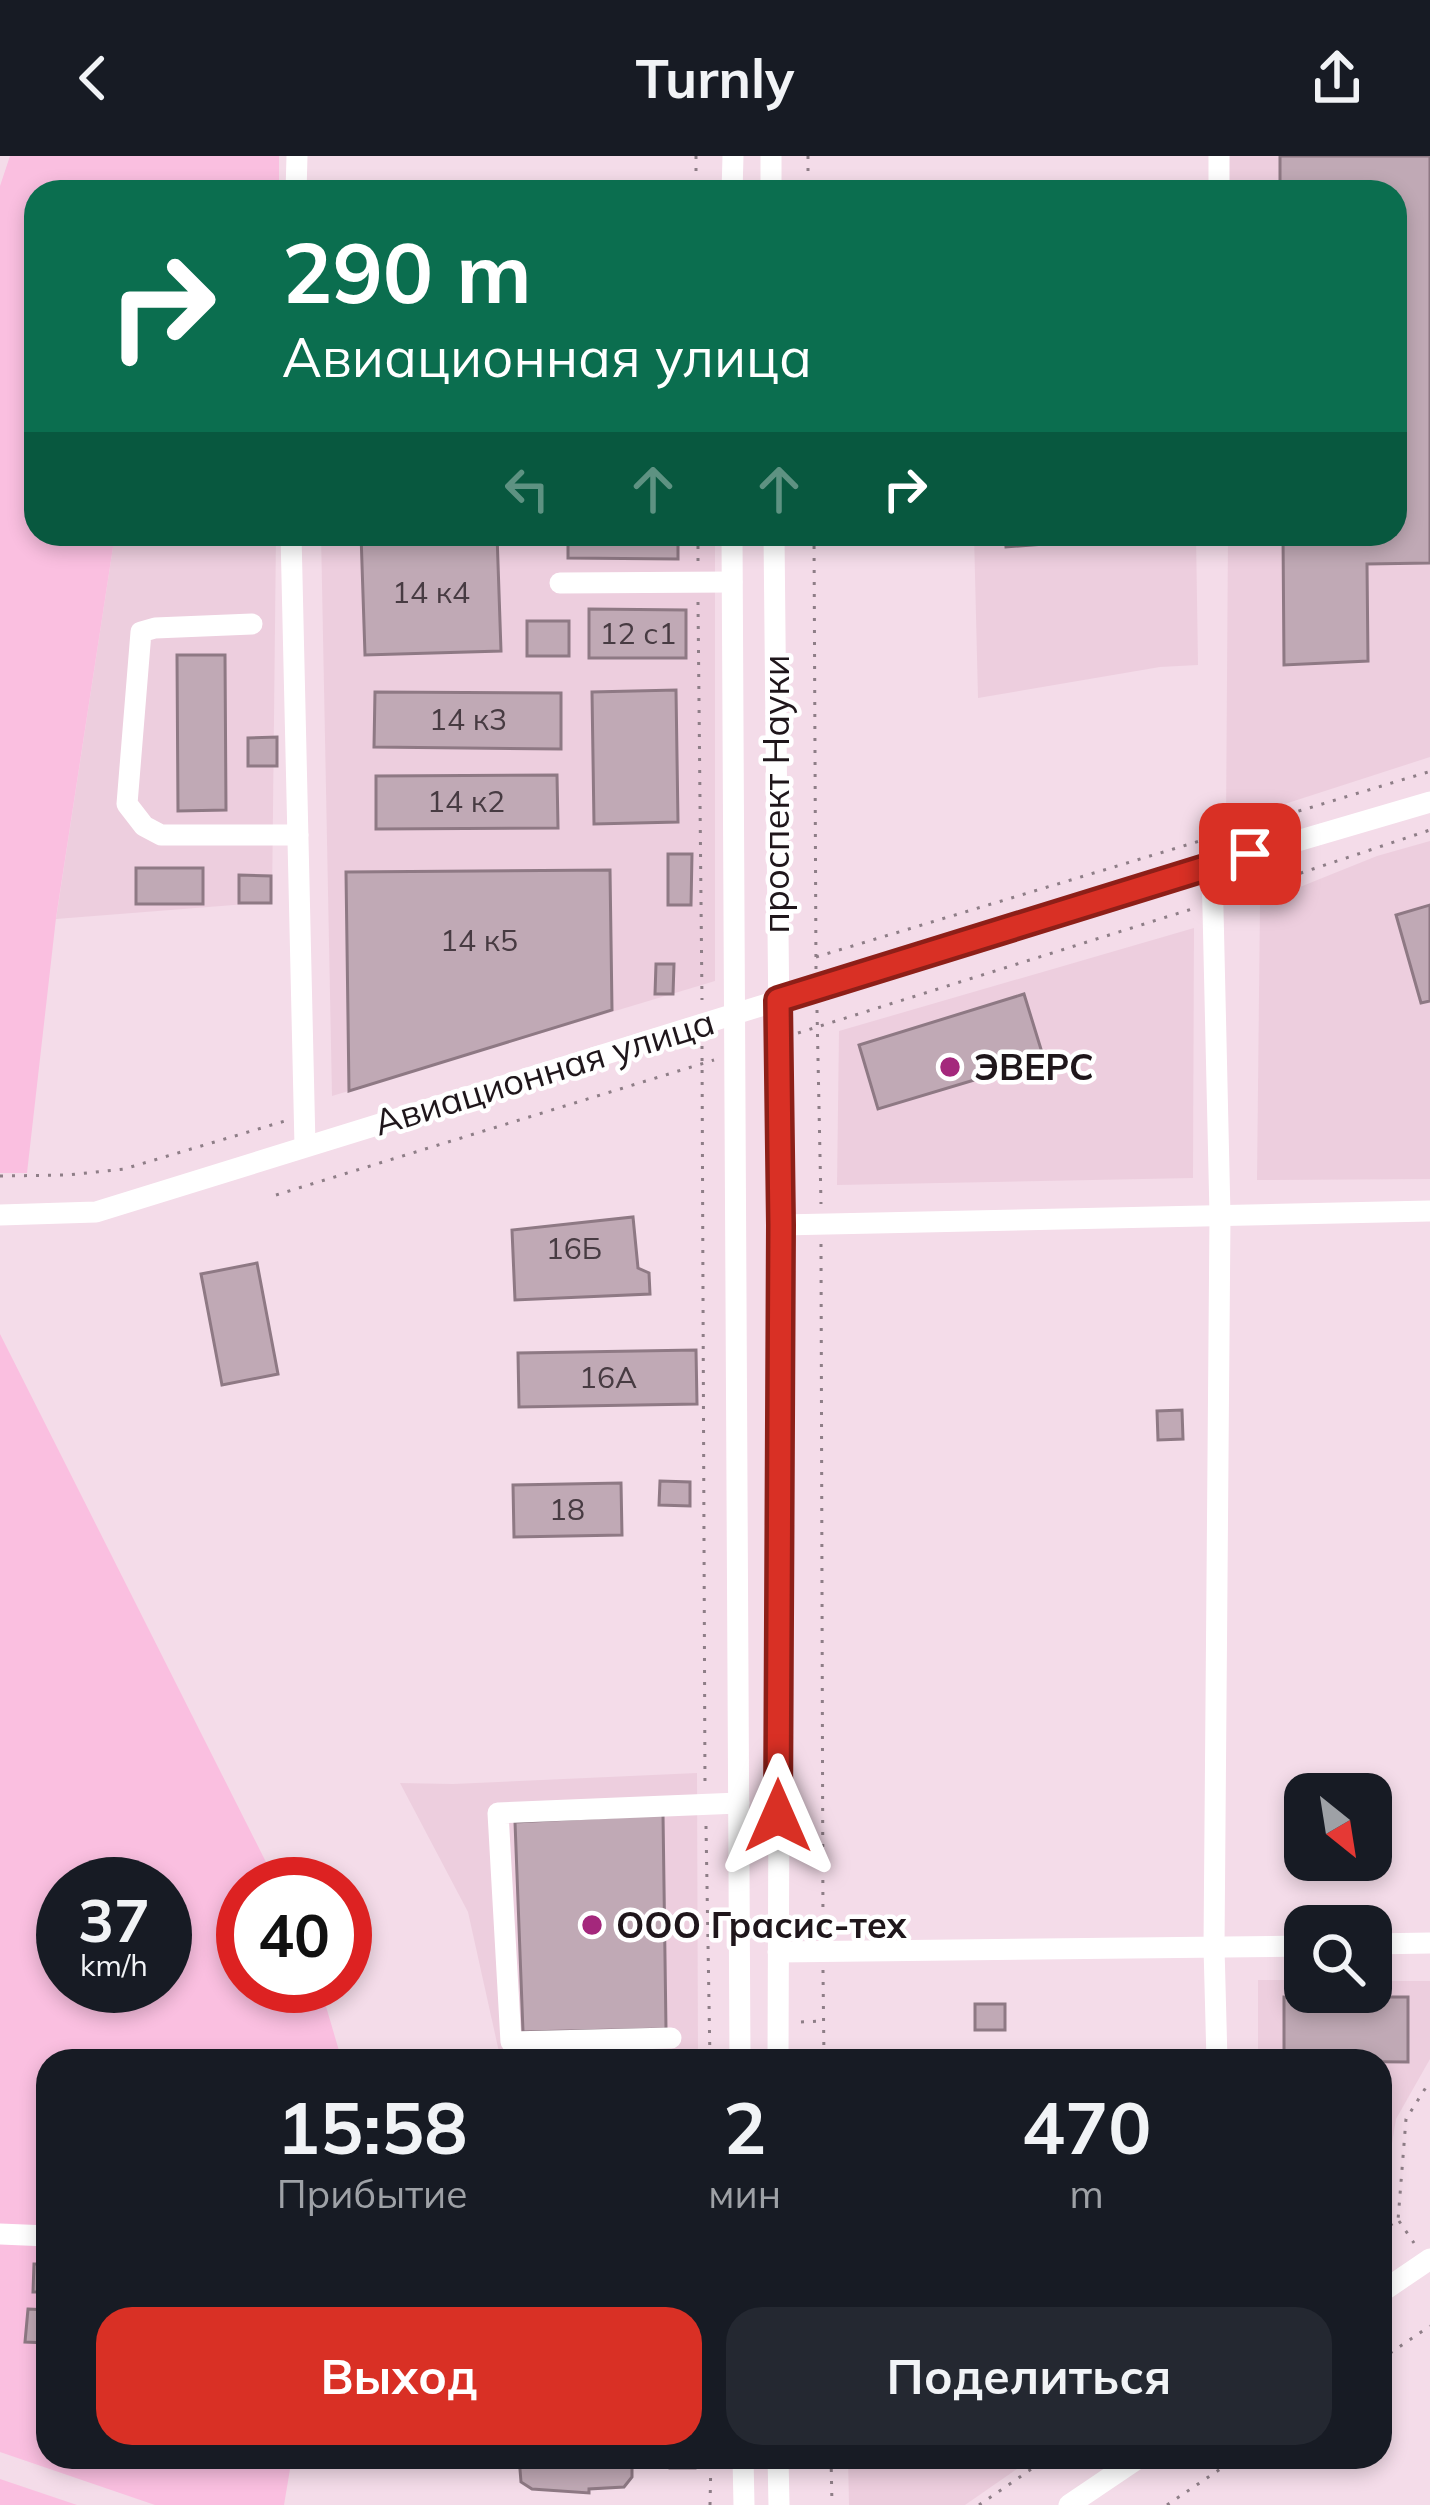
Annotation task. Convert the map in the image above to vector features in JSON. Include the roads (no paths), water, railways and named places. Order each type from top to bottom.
[{"type":"street","points":[[291,546],[305,1146]]},
{"type":"street","name":"проспект Науки","points":[[732,546],[740,2049]]},
{"type":"street","name":"проспект Науки","points":[[774,546],[781,1225],[778,2049]]},
{"type":"street","points":[[560,584],[732,582]]},
{"type":"street","points":[[252,624],[141,632],[127,804],[144,826],[161,835],[298,835]]},
{"type":"street","name":"Авиационная улица","points":[[0,1215],[96,1212],[1430,802]]},
{"type":"street","points":[[1212,866],[1220,1215],[1217,2049]]},
{"type":"street","points":[[781,1225],[1430,1211]]},
{"type":"street","points":[[671,2038],[511,2042],[498,1813],[739,1803]]},
{"type":"street","points":[[1392,1944],[1430,1943]]},
{"type":"street","points":[[778,1952],[1284,1946]]},
{"type":"street","points":[[0,2234],[36,2236]]},
{"type":"street","points":[[1392,2285],[1429,2260]]},
{"type":"street","points":[[743,2469],[744,2505]]},
{"type":"street","points":[[778,2469],[779,2505]]},
{"type":"street","points":[[1070,2505],[1122,2469]]},
{"type":"place","name":"ЭВЕРС","points":[[950,1067]]},
{"type":"place","name":"ООО Грасис-тех","points":[[592,1925]]}]
